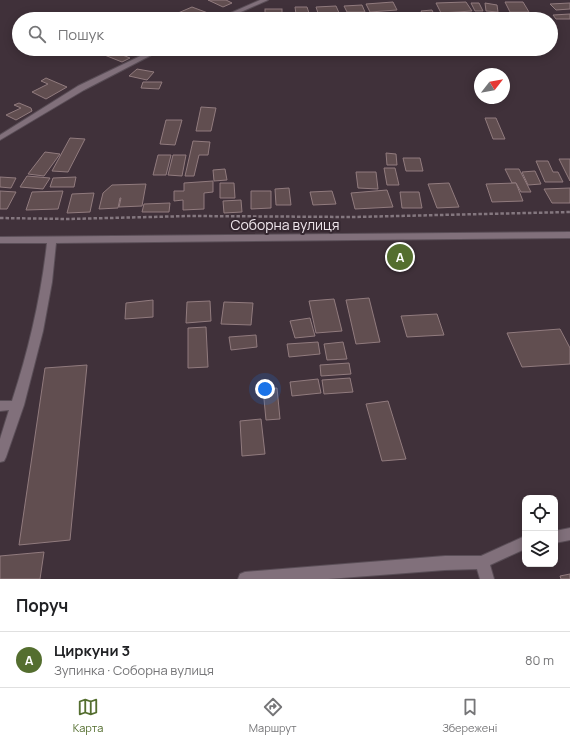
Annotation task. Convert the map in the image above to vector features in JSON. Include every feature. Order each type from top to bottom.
[{"type":"street","points":[[237,12],[265,0]]},
{"type":"street","points":[[0,138],[81,88],[146,56]]},
{"type":"street","name":"Соборна вулиця","points":[[0,240],[570,236]]},
{"type":"street","points":[[0,457],[18,405],[32,354],[45,295],[52,240]]},
{"type":"street","points":[[0,406],[18,405]]},
{"type":"street","points":[[558,536],[570,534]]},
{"type":"street","points":[[245,579],[445,563],[482,562],[522,543]]},
{"type":"street","points":[[482,562],[487,579]]},
{"type":"path","points":[[0,218],[68,220],[190,216],[353,217],[509,215],[570,212]]},
{"type":"building","points":[[208,0],[226,0],[232,3],[223,7]]},
{"type":"building","points":[[393,2],[397,10],[370,12],[366,4]]},
{"type":"building","points":[[466,2],[472,11],[440,12],[436,3]]},
{"type":"building","points":[[505,2],[523,2],[529,12],[510,12]]},
{"type":"building","points":[[471,3],[479,3],[483,11],[475,11]]},
{"type":"building","points":[[485,3],[497,5],[498,12],[486,11]]},
{"type":"building","points":[[570,3],[570,9],[556,10],[550,4]]},
{"type":"building","points":[[362,5],[365,12],[347,12],[344,6]]},
{"type":"building","points":[[336,6],[339,12],[318,12],[316,7]]},
{"type":"building","points":[[192,7],[205,12],[180,12]]},
{"type":"building","points":[[295,7],[307,7],[309,12],[296,12]]},
{"type":"building","points":[[265,9],[282,9],[282,12],[265,12]]},
{"type":"building","points":[[432,10],[433,12],[422,12]]},
{"type":"building","points":[[570,14],[570,19],[558,19],[558,15]]},
{"type":"building","points":[[107,56],[125,56],[130,58],[122,62]]},
{"type":"building","points":[[137,69],[154,72],[147,80],[129,76]]},
{"type":"building","points":[[46,78],[67,87],[46,99],[32,92],[48,84],[41,81]]},
{"type":"building","points":[[143,82],[162,82],[159,89],[141,88]]},
{"type":"building","points":[[19,103],[31,108],[32,111],[16,120],[6,115],[21,108],[14,105]]},
{"type":"building","points":[[201,107],[216,108],[211,131],[196,131]]},
{"type":"building","points":[[485,118],[496,118],[505,139],[493,139]]},
{"type":"building","points":[[166,120],[182,120],[175,145],[160,144]]},
{"type":"building","points":[[70,138],[85,139],[68,172],[52,171]]},
{"type":"building","points":[[193,141],[210,142],[208,155],[199,155],[194,176],[185,176]]},
{"type":"building","points":[[45,152],[60,154],[44,176],[28,174]]},
{"type":"building","points":[[386,153],[396,154],[397,165],[387,165]]},
{"type":"building","points":[[158,155],[171,155],[166,175],[153,175]]},
{"type":"building","points":[[173,155],[186,155],[182,176],[168,175]]},
{"type":"building","points":[[403,158],[420,158],[423,171],[406,171]]},
{"type":"building","points":[[559,159],[570,159],[570,181]]},
{"type":"building","points":[[536,161],[548,161],[553,172],[558,172],[563,182],[545,182]]},
{"type":"building","points":[[384,168],[395,168],[399,185],[387,185]]},
{"type":"building","points":[[225,169],[227,180],[214,181],[213,170]]},
{"type":"building","points":[[505,169],[519,169],[531,192],[521,192],[516,183],[512,183]]},
{"type":"building","points":[[535,171],[541,184],[528,185],[522,172]]},
{"type":"building","points":[[356,172],[376,172],[378,189],[358,188]]},
{"type":"building","points":[[27,176],[50,178],[43,189],[20,187]]},
{"type":"building","points":[[0,177],[16,178],[11,188],[0,187]]},
{"type":"building","points":[[76,177],[74,187],[50,187],[53,178]]},
{"type":"building","points":[[213,181],[213,192],[204,193],[204,209],[183,210],[183,200],[174,201],[174,191],[184,191],[184,183]]},
{"type":"building","points":[[220,183],[234,183],[235,198],[220,198]]},
{"type":"building","points":[[449,183],[459,207],[437,208],[428,184]]},
{"type":"building","points":[[516,183],[523,201],[492,202],[486,184]]},
{"type":"building","points":[[146,184],[142,206],[119,207],[120,198],[118,208],[99,209],[103,193],[112,185]]},
{"type":"building","points":[[289,188],[291,205],[276,205],[275,189]]},
{"type":"building","points":[[570,188],[570,203],[552,203],[544,189]]},
{"type":"building","points":[[387,190],[393,207],[355,209],[351,193]]},
{"type":"building","points":[[0,191],[16,192],[7,209],[0,209]]},
{"type":"building","points":[[63,191],[58,209],[26,210],[32,192]]},
{"type":"building","points":[[251,191],[271,191],[271,208],[251,209]]},
{"type":"building","points":[[332,191],[336,204],[313,205],[310,192]]},
{"type":"building","points":[[400,192],[419,192],[422,208],[402,208]]},
{"type":"building","points":[[94,193],[90,212],[67,213],[72,194]]},
{"type":"building","points":[[241,200],[242,212],[224,213],[223,201]]},
{"type":"building","points":[[170,203],[169,212],[142,212],[144,204]]},
{"type":"building","points":[[369,298],[380,342],[356,344],[346,300]]},
{"type":"building","points":[[334,299],[342,331],[316,333],[309,301]]},
{"type":"building","points":[[153,300],[153,317],[125,319],[126,303]]},
{"type":"building","points":[[210,301],[211,321],[186,323],[187,302]]},
{"type":"building","points":[[224,302],[253,303],[251,325],[221,324]]},
{"type":"building","points":[[437,314],[444,335],[407,337],[401,316]]},
{"type":"building","points":[[310,318],[315,336],[295,338],[290,321]]},
{"type":"building","points":[[206,327],[208,367],[188,368],[188,328]]},
{"type":"building","points":[[560,329],[570,348],[570,364],[522,367],[507,333]]},
{"type":"building","points":[[256,335],[257,347],[231,350],[229,337]]},
{"type":"building","points":[[318,342],[320,354],[289,357],[287,344]]},
{"type":"building","points":[[343,342],[347,359],[327,360],[324,344]]},
{"type":"building","points":[[349,363],[351,374],[321,376],[320,365]]},
{"type":"building","points":[[87,365],[70,540],[19,545],[45,368]]},
{"type":"building","points":[[350,378],[353,392],[324,394],[322,380]]},
{"type":"building","points":[[318,379],[321,393],[292,396],[290,382]]},
{"type":"building","points":[[277,388],[280,419],[266,420],[263,389]]},
{"type":"building","points":[[388,401],[406,459],[382,461],[366,404]]},
{"type":"building","points":[[261,419],[265,454],[242,456],[240,421]]},
{"type":"building","points":[[44,552],[40,579],[0,579],[0,556]]},
{"type":"building","points":[[570,574],[570,579],[561,579],[560,576]]},
{"type":"place","name":"Циркуни 3","points":[[400,257]]}]
